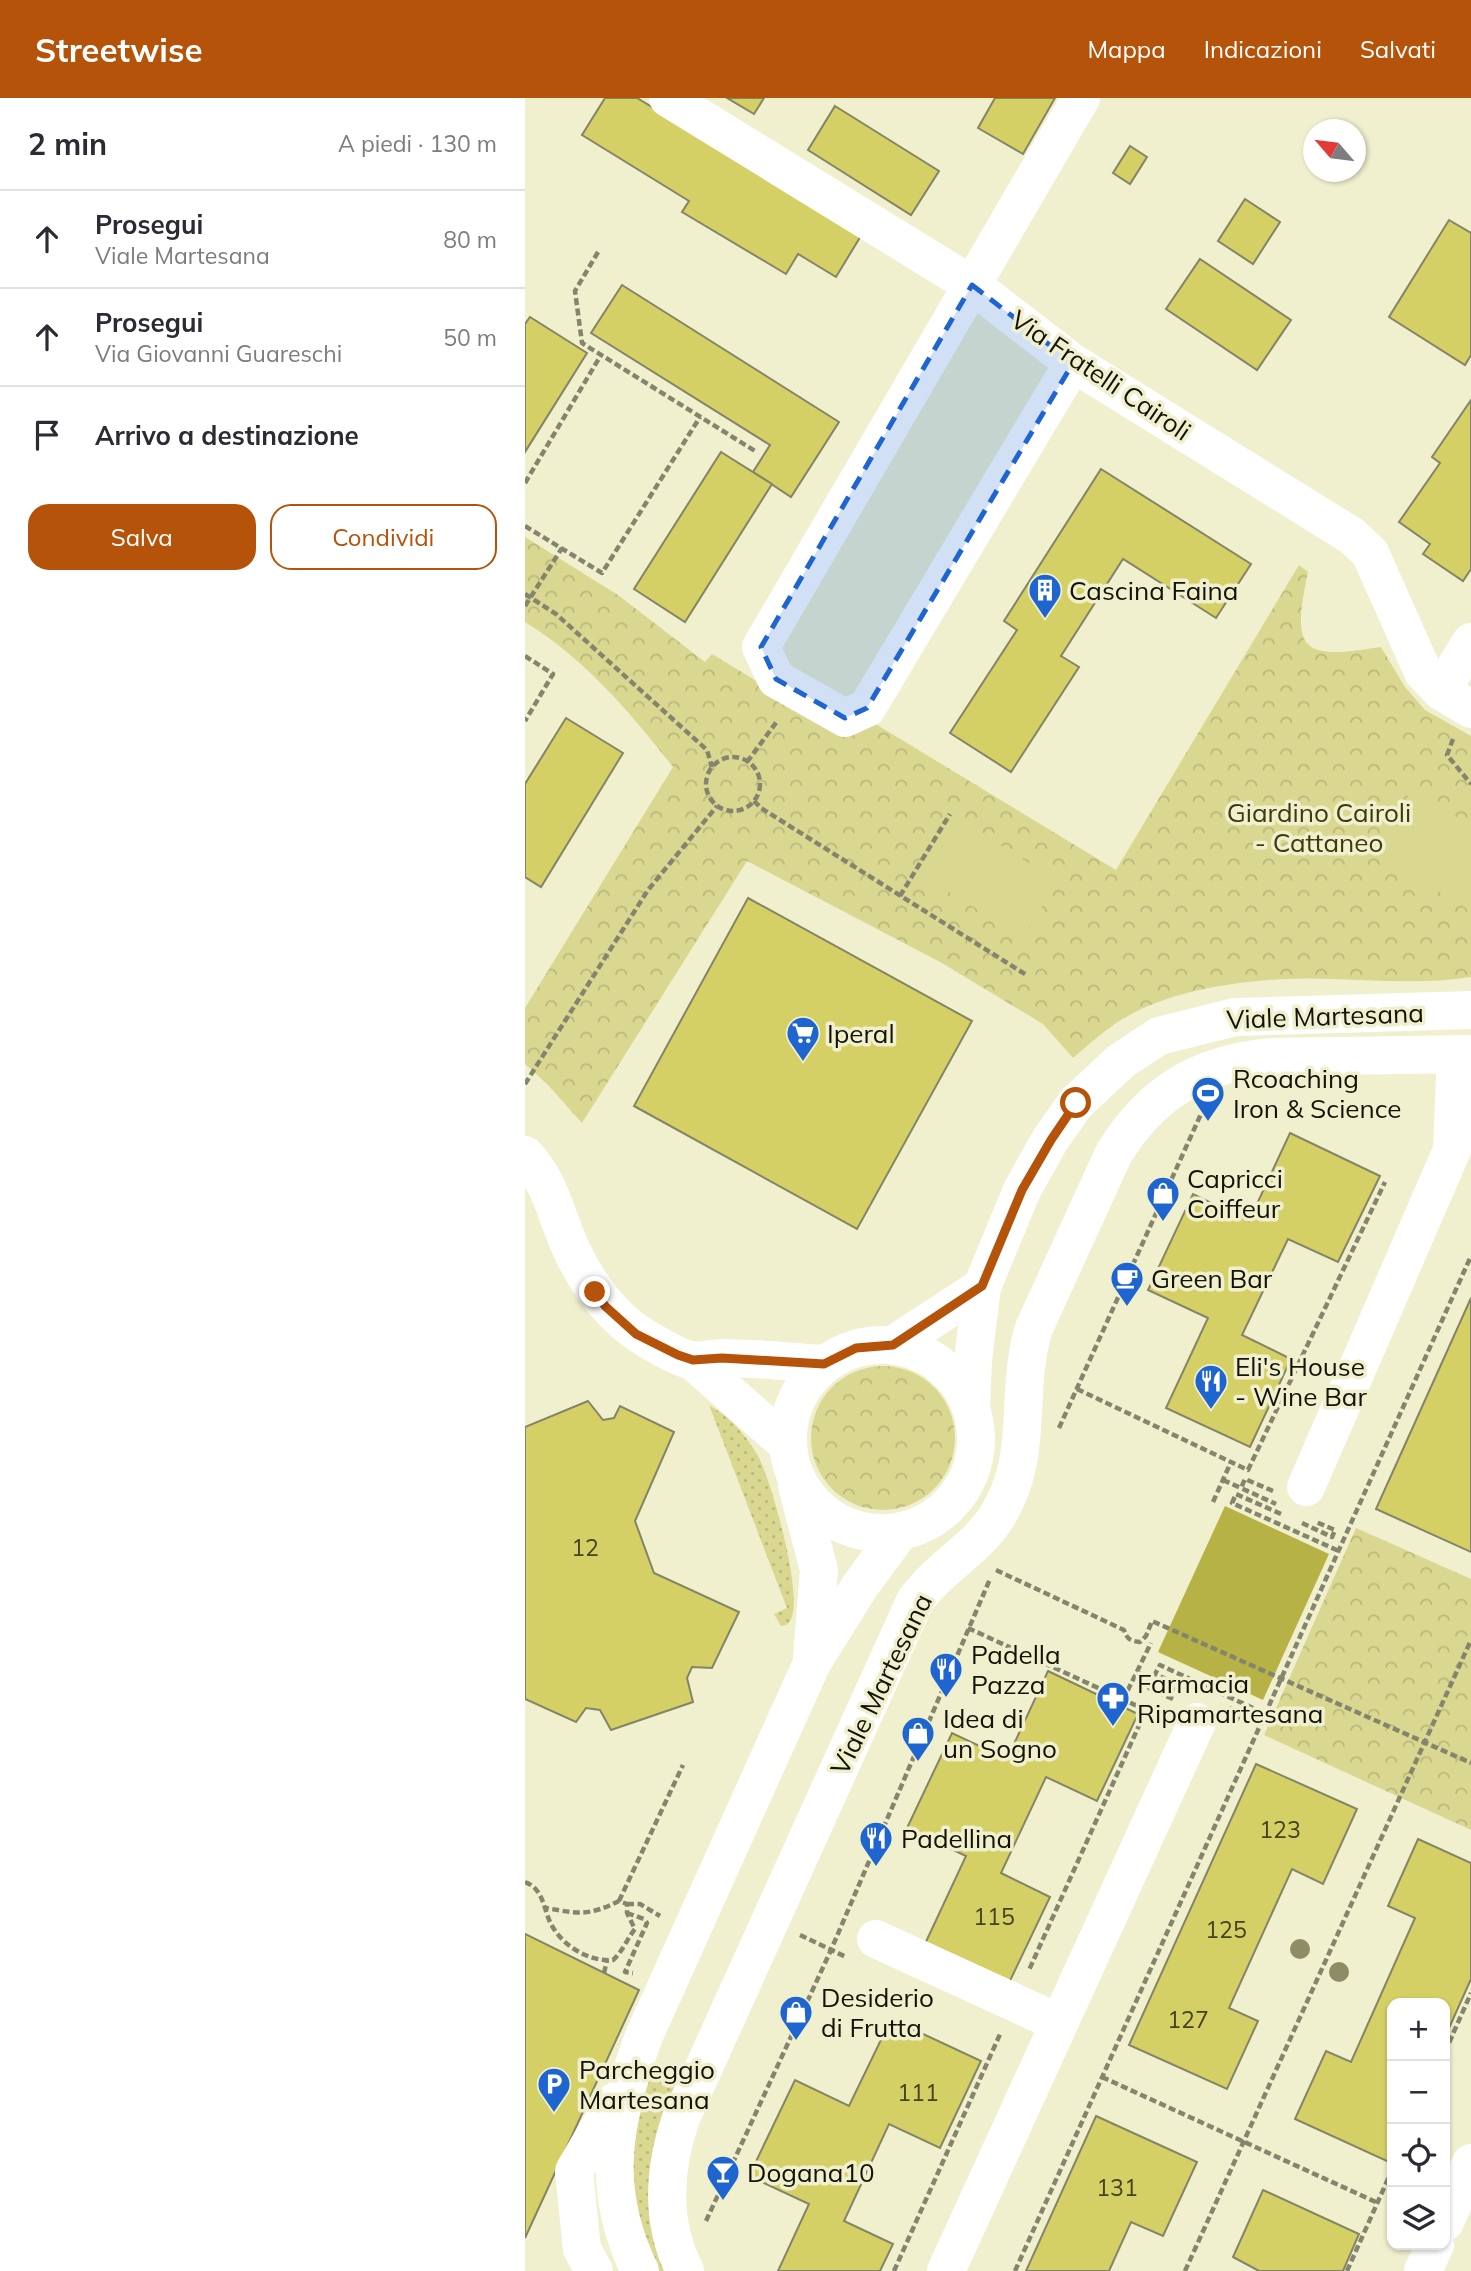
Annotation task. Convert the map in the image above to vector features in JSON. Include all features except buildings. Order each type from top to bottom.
[{"type":"street","name":"Via Fratelli Cairoli","points":[[668,98],[972,285],[1073,363],[1352,536],[1370,553],[1419,665],[1431,682],[1459,702]]},
{"type":"street","points":[[1073,363],[867,708],[845,719],[776,679],[761,647],[1081,98]]},
{"type":"street","points":[[1459,702],[1471,642]]},
{"type":"street","name":"Viale Martesana","points":[[791,1461],[813,1504],[827,1517],[851,1529],[882,1534],[899,1533],[938,1516],[967,1482],[977,1463],[977,1440],[971,1406],[973,1360],[982,1286],[1022,1190],[1076,1103],[1106,1073],[1159,1036],[1235,1017],[1471,1010]]},
{"type":"street","name":"Viale Martesana","points":[[685,2271],[670,2228],[667,2196],[672,2145],[681,2118],[915,1601],[933,1579],[979,1540],[995,1520],[1010,1491],[1021,1457],[1027,1353],[1034,1328],[1120,1144],[1133,1124],[1169,1091],[1205,1071],[1240,1060],[1271,1057],[1464,1055],[1452,1150],[1307,1487]]},
{"type":"street","points":[[525,1156],[548,1187],[572,1250],[605,1306],[636,1334],[693,1360],[722,1358],[824,1364]]},
{"type":"street","name":"Viale Martesana","points":[[893,1345],[982,1286]]},
{"type":"street","name":"Viale Martesana","points":[[812,1663],[818,1570],[791,1461],[790,1417],[802,1390],[824,1364],[856,1348],[893,1345],[918,1352],[936,1361],[955,1378],[971,1406]]},
{"type":"street","points":[[693,1360],[791,1461]]},
{"type":"street","name":"Viale Martesana","points":[[640,2271],[628,2247],[614,2185],[616,2131],[628,2080],[644,2036],[812,1663],[860,1586],[899,1533]]},
{"type":"street","points":[[946,2271],[1197,1722]]},
{"type":"street","points":[[876,1939],[1059,2023]]},
{"type":"street","points":[[594,2271],[582,2249],[574,2171],[628,2080]]},
{"type":"street","points":[[1450,2211],[1471,2163]]},
{"type":"street","points":[[1423,2271],[1433,2250]]},
{"type":"path","points":[[598,252],[575,291],[582,343],[755,451]]},
{"type":"path","points":[[525,483],[601,355]]},
{"type":"path","points":[[525,526],[603,573],[700,417]]},
{"type":"path","points":[[525,606],[528,596],[562,548]]},
{"type":"path","points":[[528,596],[556,614],[707,750],[712,767]]},
{"type":"path","points":[[525,656],[553,674],[525,721]]},
{"type":"path","points":[[747,762],[798,692]]},
{"type":"path","points":[[1459,702],[1447,755],[1471,785]]},
{"type":"path","points":[[737,757],[747,762],[759,778],[760,787],[754,801],[735,812],[717,806],[706,789],[706,780],[712,767],[728,758],[737,757]]},
{"type":"path","points":[[754,801],[761,808],[1028,975]]},
{"type":"path","points":[[525,1084],[648,890],[717,806]]},
{"type":"path","points":[[900,895],[950,814]]},
{"type":"path","points":[[1057,1432],[1204,1109]]},
{"type":"path","points":[[1077,1389],[1248,1471],[1385,1182]]},
{"type":"path","points":[[1015,2271],[1471,1255]]},
{"type":"path","points":[[1213,1502],[1231,1462]]},
{"type":"path","points":[[1223,1480],[1241,1488]]},
{"type":"path","points":[[987,1566],[1124,1630],[1131,1642],[1140,1642],[1146,1636],[1152,1621],[1471,1763]]},
{"type":"path","points":[[703,2227],[831,1950],[994,1569]]},
{"type":"path","points":[[968,1628],[1146,1710]]},
{"type":"path","points":[[1185,2271],[1471,1640]]},
{"type":"path","points":[[1123,1700],[1150,1643]]},
{"type":"path","points":[[1137,1672],[1153,1679]]},
{"type":"path","points":[[546,1908],[571,1913],[595,1913],[619,1901],[683,1765]]},
{"type":"path","points":[[525,1882],[539,1890],[555,1930],[567,1944],[579,1952],[607,1960],[613,1960],[621,1952],[635,1929],[627,1913],[627,1904]]},
{"type":"path","points":[[619,1901],[640,1904],[658,1916]]},
{"type":"path","points":[[627,1913],[646,1921],[625,1972],[632,1975],[637,1963]]},
{"type":"path","points":[[809,1939],[831,1950]]},
{"type":"path","points":[[604,1973],[607,1960]]},
{"type":"path","points":[[1450,2041],[1471,1993]]},
{"type":"path","points":[[1102,2077],[1378,2203]]},
{"type":"path","points":[[1347,2271],[1387,2182]]},
{"type":"highlighted area","points":[[972,285],[1073,363],[867,708],[845,718],[776,679],[761,647]]},
{"type":"green space","name":"Giardino Cairoli - Cattaneo","points":[[525,537],[618,595],[705,662],[712,654],[844,734],[874,723],[1116,870],[1299,565],[1308,572],[1301,619],[1303,634],[1308,644],[1318,650],[1333,652],[1381,647],[1405,687],[1425,710],[1471,736],[1471,977],[1424,981],[1284,979],[1202,990],[1161,1001],[1124,1018],[1073,1058],[1043,1024],[942,963],[747,861],[582,1123],[525,1064],[525,1008],[673,767],[640,726],[587,670],[525,622]]},
{"type":"green space","points":[[1412,790],[1471,826],[1471,911],[1374,852]]},
{"type":"green space","points":[[950,814],[1058,881],[1023,937],[915,871]]},
{"type":"green space","points":[[883,1366],[911,1371],[934,1387],[950,1410],[955,1438],[950,1466],[934,1489],[911,1505],[883,1510],[855,1505],[832,1489],[816,1466],[811,1438],[816,1410],[832,1387],[855,1371]]},
{"type":"green space","points":[[709,1405],[747,1439],[757,1454],[770,1487],[784,1538],[793,1589],[793,1608],[790,1621],[786,1625],[781,1626],[774,1614],[787,1608]]},
{"type":"green space","points":[[1356,1528],[1471,1579],[1471,1830],[1264,1735]]},
{"type":"green space","points":[[650,2070],[694,2091],[681,2118],[685,2271],[640,2271],[618,2210]]},
{"type":"shaded area","points":[[1225,1506],[1329,1554],[1263,1700],[1158,1652]]},
{"type":"place","name":"Cascina Faina","points":[[1045,620]]},
{"type":"place","name":"Iperal","points":[[803,1063]]},
{"type":"place","name":"Rcoaching Iron & Science","points":[[1208,1123]]},
{"type":"place","name":"Capricci Coiffeur","points":[[1163,1223]]},
{"type":"place","name":"Green Bar","points":[[1127,1308]]},
{"type":"place","name":"Eli's House - Wine Bar","points":[[1211,1411]]},
{"type":"place","name":"Padella Pazza","points":[[946,1699]]},
{"type":"place","name":"Farmacia Ripamartesana","points":[[1113,1728]]},
{"type":"place","name":"Idea di un Sogno","points":[[918,1763]]},
{"type":"place","name":"Padellina","points":[[876,1868]]},
{"type":"place","name":"Desiderio di Frutta","points":[[796,2042]]},
{"type":"place","name":"Parcheggio Martesana","points":[[554,2114]]},
{"type":"place","name":"Dogana10","points":[[723,2202]]},
{"type":"route","points":[[595,1292],[605,1306],[636,1334],[693,1360],[722,1358],[824,1364],[856,1348],[893,1345],[982,1286],[1022,1190],[1040,1157],[1076,1103]]}]
